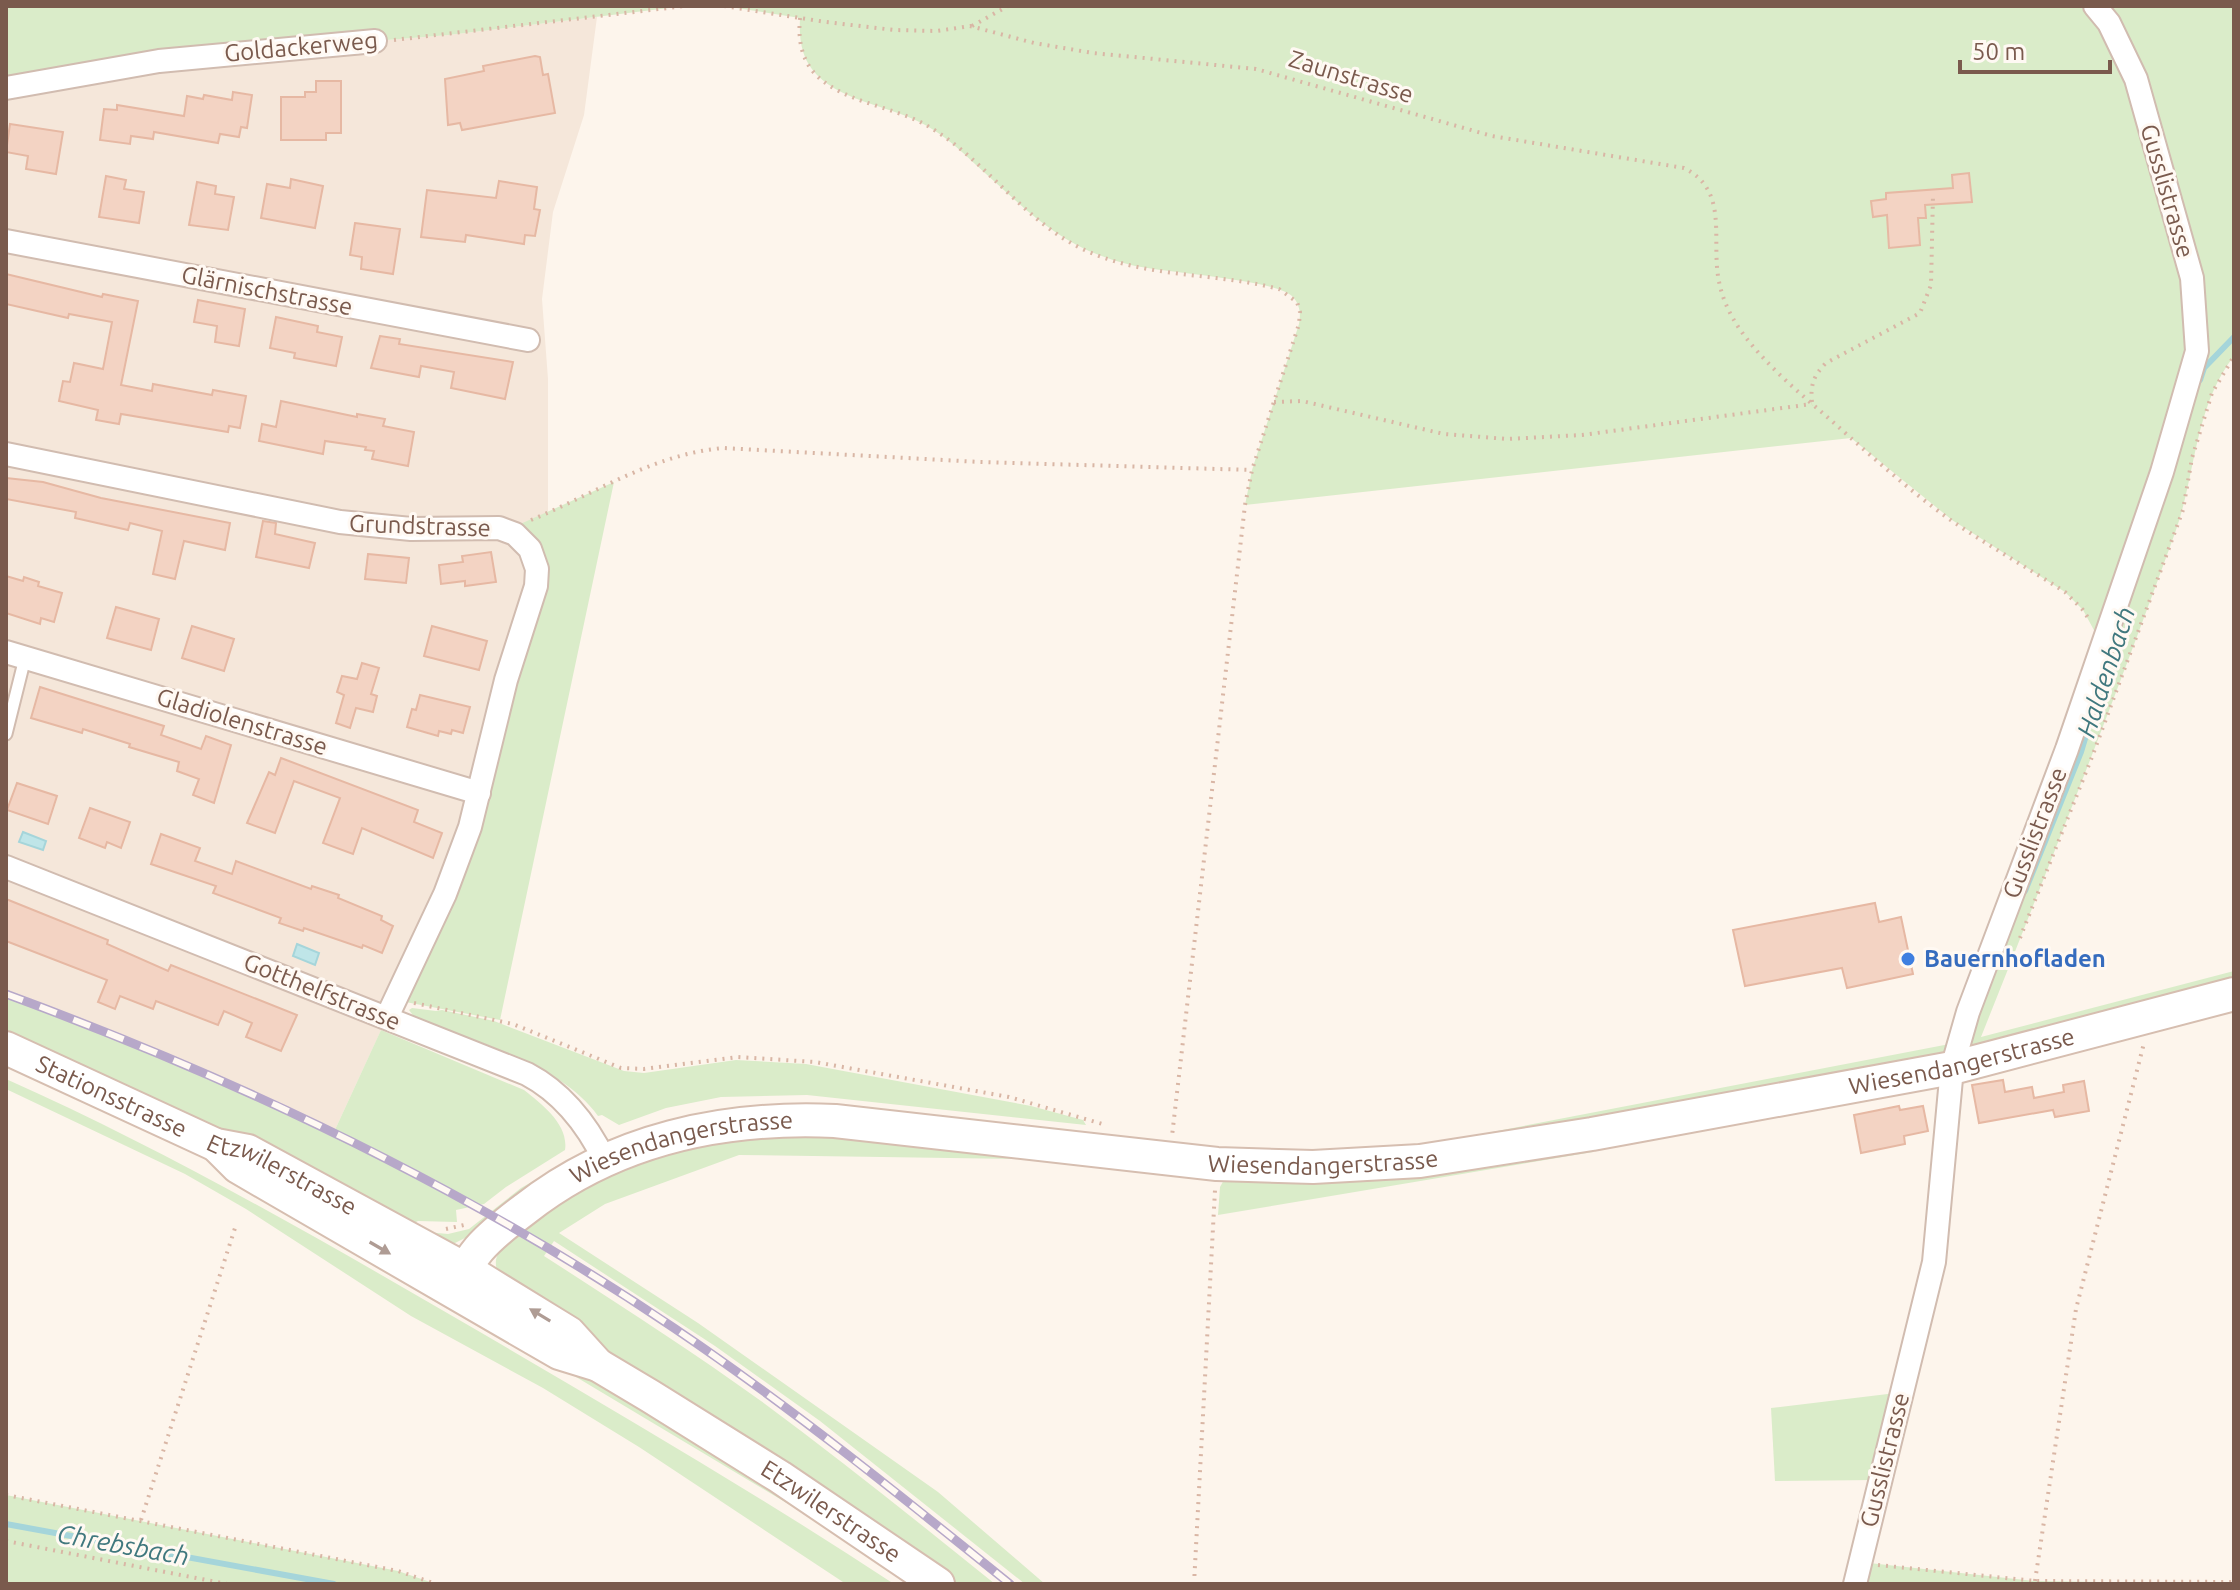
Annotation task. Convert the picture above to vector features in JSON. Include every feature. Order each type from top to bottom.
[{"type":"main road","name":"Wiesendangerstrasse","points":[[458,1279],[486,1242],[514,1217],[559,1185],[651,1142],[694,1130],[749,1122],[805,1120],[1217,1164],[1313,1167],[1444,1158],[1797,1098],[1952,1068],[2234,994]]},
{"type":"main road","name":"Stationsstrasse","points":[[6,1048],[216,1145]]},
{"type":"main road","name":"Etzwilerstrasse","points":[[216,1145],[238,1167],[458,1279],[559,1353],[598,1365],[780,1477],[938,1584]]},
{"type":"street","name":"Gusslistrasse","points":[[1855,1584],[1934,1262],[1952,1068],[1968,1012],[2067,749],[2162,472],[2197,351],[2192,278],[2136,79],[2109,23],[2095,6]]},
{"type":"street","name":"Goldackerweg","points":[[6,88],[188,57],[375,41]]},
{"type":"street","name":"Glärnischstrasse","points":[[6,241],[528,340]]},
{"type":"street","name":"Grundstrasse","points":[[6,454],[340,522],[411,529],[482,527],[507,530],[530,549],[537,569],[536,586],[506,680],[479,793],[451,878],[387,1017]]},
{"type":"street","name":"Gladiolenstrasse","points":[[16,655],[479,793]]},
{"type":"street","name":"Gotthelfstrasse","points":[[6,867],[535,1078],[575,1113],[605,1161]]},
{"type":"lane","points":[[6,734],[16,655]]},
{"type":"path","name":"Goldackerweg","points":[[375,41],[685,6]]},
{"type":"path","name":"Zaunstrasse","points":[[724,6],[894,30],[950,30],[970,26],[1034,43],[1093,53],[1274,72],[1492,136],[1684,168],[1706,183],[1713,200],[1718,276],[1731,315],[1763,358],[1812,404],[1940,511],[2065,592],[2083,610],[2101,643]]},
{"type":"path","points":[[970,26],[1008,6]]},
{"type":"path","points":[[800,18],[799,34],[804,57],[826,83],[912,118],[939,134],[1064,240],[1118,262],[1279,289],[1293,297],[1299,307],[1299,324],[1252,470],[1239,549],[1172,1139],[1184,1140]]},
{"type":"path","points":[[1274,402],[1302,401],[1444,434],[1507,439],[1568,436],[1812,404],[1812,383],[1826,363],[1920,313],[1931,285],[1933,195]]},
{"type":"path","points":[[2019,942],[2174,536],[2183,510],[2192,458],[2212,393],[2234,356]]},
{"type":"path","points":[[507,530],[658,463],[723,448],[980,462],[1252,470]]},
{"type":"path","points":[[440,1008],[513,1024],[621,1068],[644,1069],[738,1057],[815,1062],[1009,1097],[1111,1126]]},
{"type":"path","points":[[2035,1581],[2076,1309],[2150,1018]]},
{"type":"path","points":[[1194,1584],[1217,1164]]},
{"type":"path","points":[[141,1520],[236,1225]]},
{"type":"path","points":[[6,1495],[398,1571],[436,1584]]},
{"type":"path","points":[[6,1541],[227,1584]]},
{"type":"path","points":[[1885,1566],[2035,1581],[2234,1582]]},
{"type":"shaded area","points":[[597,17],[584,115],[553,212],[542,299],[548,379],[548,513],[508,530],[535,559],[479,793],[395,1000],[334,1132],[181,1062],[6,994],[6,88],[252,51],[449,35]]},
{"type":"green space","points":[[6,6],[685,6],[449,35],[252,51],[6,88]]},
{"type":"green space","points":[[724,6],[2234,6],[2234,356],[2211,397],[2175,533],[1981,1037],[2234,971],[2234,994],[1468,1155],[1466,1137],[1960,1042],[2101,643],[2083,610],[2065,592],[1952,520],[1851,438],[1245,505],[1252,470],[1299,324],[1299,309],[1292,296],[1263,285],[1131,265],[1084,249],[1028,212],[934,130],[828,84],[812,69],[804,55],[800,18]]},
{"type":"green space","points":[[614,482],[500,1020],[395,1000],[445,894],[537,577],[507,530]]},
{"type":"green space","points":[[6,994],[181,1062],[334,1132],[381,1030],[524,1090],[559,1124],[565,1150],[484,1204],[456,1210],[457,1222],[418,1221],[404,1228],[6,1036]]},
{"type":"green space","points":[[409,1010],[442,1010],[494,1021],[624,1071],[644,1073],[736,1060],[806,1064],[1031,1106],[1083,1120],[1086,1125],[807,1095],[721,1097],[666,1108],[619,1125],[602,1115],[598,1116],[582,1098],[539,1068],[489,1045],[415,1018]]},
{"type":"green space","points":[[6,1079],[187,1167],[364,1265],[689,1455],[894,1584],[846,1584],[639,1447],[543,1388],[411,1316],[246,1209],[185,1174],[6,1089]]},
{"type":"green space","points":[[764,1130],[1049,1153],[1018,1159],[739,1155],[605,1204],[559,1233],[698,1323],[938,1492],[1045,1584],[1025,1584],[820,1421],[715,1346],[554,1241],[544,1256],[761,1401],[995,1584],[958,1584],[503,1283],[496,1260],[503,1246],[518,1231],[563,1201],[649,1158]]},
{"type":"green space","points":[[1593,1142],[1593,1152],[1218,1215],[1220,1187],[1225,1178]]},
{"type":"green space","points":[[558,1167],[559,1170],[509,1202],[467,1237],[455,1243],[442,1243],[427,1232],[448,1234],[469,1229],[521,1188]]},
{"type":"green space","points":[[541,1356],[568,1367],[690,1437],[918,1584],[909,1584],[825,1526]]},
{"type":"green space","points":[[1896,1393],[1875,1480],[1775,1481],[1771,1408]]},
{"type":"green space","points":[[6,1495],[398,1571],[436,1584],[6,1584]]},
{"type":"green space","points":[[1860,1562],[2035,1581],[2234,1584],[1855,1584]]},
{"type":"water","points":[[23,832],[46,841],[43,850],[19,842]]},
{"type":"water","points":[[297,944],[319,953],[315,965],[293,956]]},
{"type":"building","points":[[540,57],[543,75],[548,74],[555,113],[462,130],[460,123],[448,125],[445,79],[484,71],[483,66]]},
{"type":"building","points":[[316,81],[341,81],[341,133],[326,133],[326,140],[281,140],[281,97],[305,97],[305,92],[316,92]]},
{"type":"building","points":[[233,92],[252,95],[247,128],[241,127],[239,137],[220,134],[218,143],[154,132],[153,139],[131,136],[130,144],[100,140],[104,109],[117,110],[117,105],[184,116],[187,96],[203,99],[204,95],[232,100]]},
{"type":"building","points":[[10,124],[63,132],[56,174],[26,169],[28,156],[6,152]]},
{"type":"building","points":[[1969,173],[1972,202],[1925,205],[1926,218],[1918,218],[1920,245],[1889,248],[1887,215],[1873,217],[1871,201],[1886,199],[1886,193],[1953,188],[1952,175]]},
{"type":"building","points":[[106,176],[126,180],[124,189],[144,192],[139,223],[99,217]]},
{"type":"building","points":[[291,179],[323,186],[315,228],[261,218],[267,184],[290,188]]},
{"type":"building","points":[[499,181],[537,187],[534,209],[540,210],[535,236],[525,235],[524,244],[466,235],[465,242],[421,237],[427,190],[496,198]]},
{"type":"building","points":[[197,182],[216,186],[215,194],[234,197],[228,230],[189,225]]},
{"type":"building","points":[[355,223],[400,229],[393,274],[361,269],[362,257],[350,255]]},
{"type":"building","points":[[6,274],[102,297],[103,294],[138,301],[121,385],[152,391],[153,384],[212,395],[213,390],[246,396],[240,428],[229,426],[228,432],[121,414],[119,424],[96,420],[98,410],[59,401],[63,381],[70,382],[74,363],[103,369],[112,322],[69,314],[68,318],[6,304]]},
{"type":"building","points":[[198,300],[245,309],[239,346],[215,342],[217,326],[194,322]]},
{"type":"building","points":[[276,317],[318,326],[317,332],[342,337],[336,366],[294,358],[295,353],[270,348]]},
{"type":"building","points":[[380,336],[400,339],[399,344],[513,362],[505,399],[451,388],[454,372],[421,366],[419,377],[371,368]]},
{"type":"building","points":[[281,401],[357,417],[357,414],[385,419],[383,426],[414,432],[408,466],[372,459],[374,451],[365,450],[366,447],[325,441],[323,454],[259,441],[262,424],[276,427]]},
{"type":"building","points":[[6,478],[43,482],[101,498],[230,523],[225,550],[184,541],[175,579],[153,574],[162,531],[130,523],[128,530],[75,518],[76,512],[6,499]]},
{"type":"building","points":[[263,521],[276,523],[275,534],[315,543],[309,568],[256,557]]},
{"type":"building","points":[[491,552],[496,582],[465,586],[465,581],[441,584],[439,565],[463,562],[462,556]]},
{"type":"building","points":[[368,554],[409,558],[406,583],[365,579]]},
{"type":"building","points":[[6,576],[23,581],[24,577],[39,582],[38,586],[62,593],[54,622],[41,618],[40,624],[6,613]]},
{"type":"building","points":[[116,607],[159,619],[151,650],[107,638]]},
{"type":"building","points":[[192,626],[234,639],[224,671],[182,658]]},
{"type":"building","points":[[432,626],[487,641],[479,670],[424,656]]},
{"type":"building","points":[[362,663],[379,668],[371,694],[377,696],[373,712],[356,708],[350,728],[336,723],[344,695],[337,692],[342,676],[357,679]]},
{"type":"building","points":[[40,687],[164,726],[161,735],[201,749],[206,736],[231,745],[214,803],[193,795],[199,779],[177,771],[179,762],[83,729],[82,733],[31,718]]},
{"type":"building","points":[[420,695],[470,707],[463,733],[439,731],[438,736],[407,727]]},
{"type":"building","points":[[281,758],[418,810],[414,822],[442,833],[433,858],[362,828],[353,854],[323,843],[340,798],[294,781],[275,833],[247,823],[269,772],[275,775]]},
{"type":"building","points":[[17,783],[57,796],[48,824],[7,810]]},
{"type":"building","points":[[90,808],[130,822],[121,848],[107,842],[105,848],[79,838]]},
{"type":"building","points":[[161,834],[200,848],[195,861],[232,874],[236,861],[311,889],[312,886],[339,895],[338,898],[382,916],[381,920],[393,926],[382,953],[279,923],[281,918],[213,893],[216,886],[151,864]]},
{"type":"building","points":[[6,899],[108,940],[107,944],[168,971],[171,965],[297,1015],[281,1051],[246,1037],[252,1023],[224,1011],[218,1025],[156,1001],[153,1009],[120,996],[115,1009],[98,1002],[107,980],[6,941]]},
{"type":"building","points":[[1875,903],[1879,922],[1901,917],[1913,974],[1847,988],[1842,968],[1745,986],[1733,930]]},
{"type":"building","points":[[2003,1080],[2005,1092],[2032,1087],[2034,1098],[2064,1092],[2063,1085],[2084,1081],[2089,1111],[2055,1117],[2053,1110],[1979,1123],[1972,1085]]},
{"type":"building","points":[[1899,1106],[1900,1110],[1923,1106],[1928,1131],[1904,1136],[1905,1144],[1861,1153],[1854,1115]]},
{"type":"waterway","name":"Haldenbach","points":[[2200,380],[2204,368],[2234,337]]},
{"type":"waterway","name":"Haldenbach","points":[[2025,891],[2081,752],[2106,669]]},
{"type":"waterway","name":"Chrebsbach","points":[[6,1524],[334,1584]]},
{"type":"railway","points":[[6,994],[93,1027],[266,1101],[433,1183],[515,1229],[718,1358],[845,1453],[1010,1584]]},
{"type":"place","name":"Bauernhofladen","points":[[1908,959]]}]
